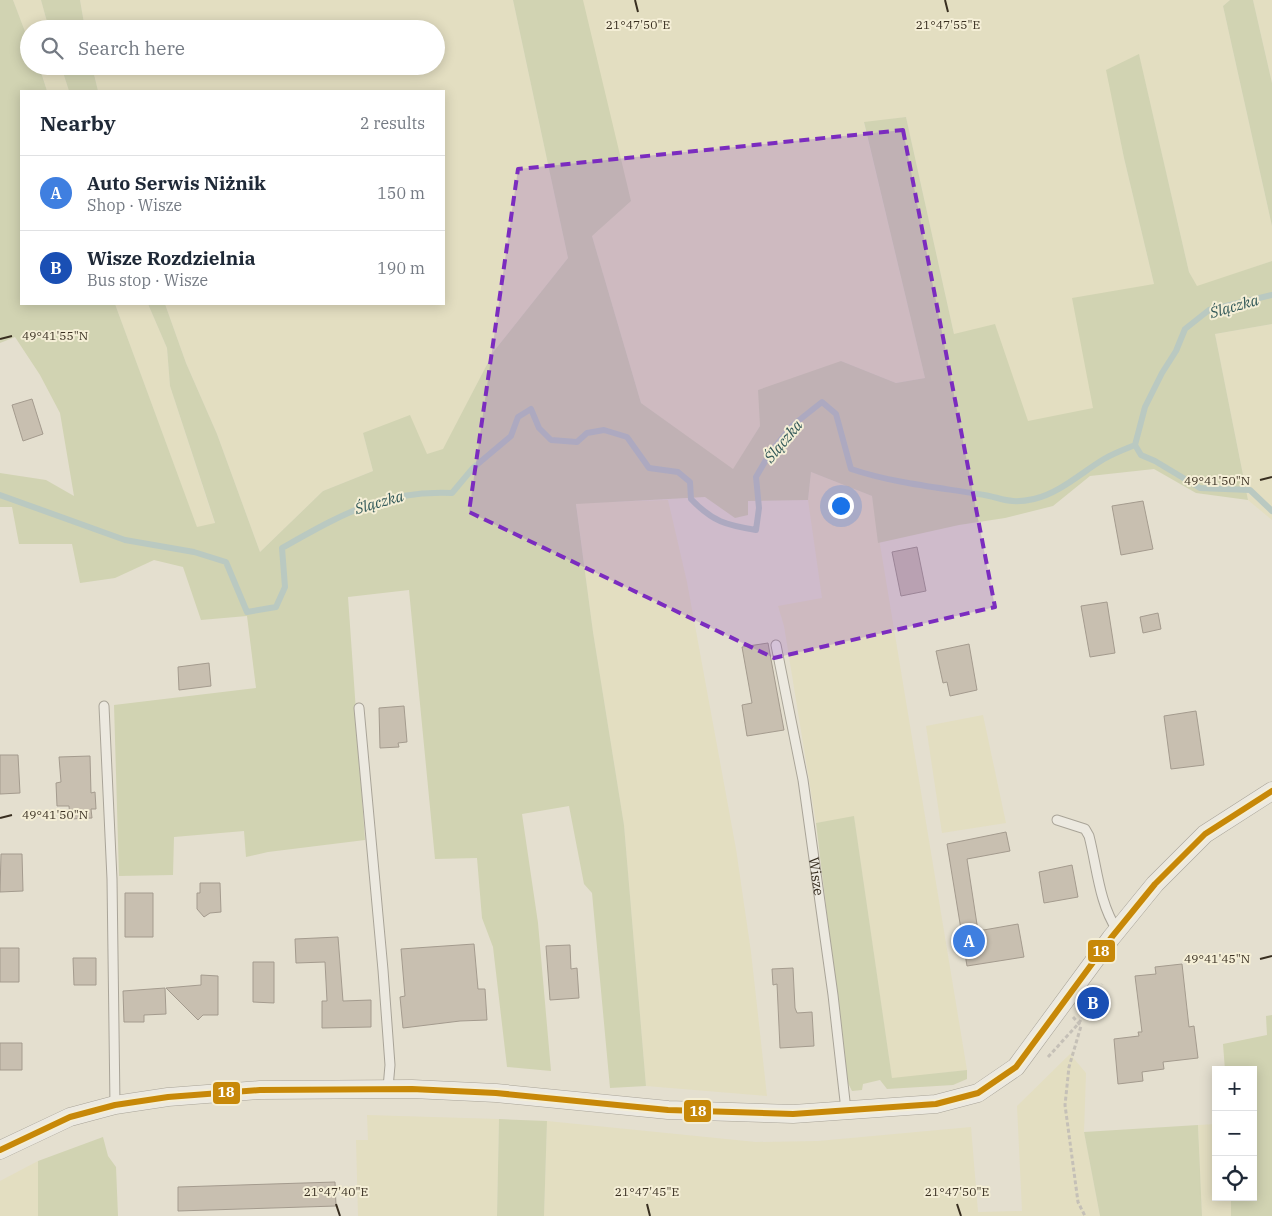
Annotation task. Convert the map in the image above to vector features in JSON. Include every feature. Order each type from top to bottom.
[{"type":"street","points":[[0,1150],[70,1117],[115,1105],[168,1097],[260,1090],[388,1088],[496,1093],[668,1110],[792,1114],[936,1104],[978,1093],[1016,1068],[1117,930],[1155,884],[1205,834],[1272,791]]},
{"type":"lane","name":"Wisze","points":[[776,645],[803,780],[833,994],[846,1110]]},
{"type":"lane","points":[[104,706],[112,879],[115,1105]]},
{"type":"lane","points":[[359,708],[384,970],[390,1065],[388,1088]]},
{"type":"lane","points":[[1057,820],[1085,828],[1089,836],[1101,893],[1109,918],[1117,930]]},
{"type":"path","points":[[1043,1063],[1079,1023],[1105,978]]},
{"type":"path","points":[[1063,1005],[1081,1026],[1069,1067],[1065,1105],[1078,1202],[1085,1216]]},
{"type":"highlighted area","points":[[903,130],[995,607],[774,658],[469,512],[518,169]]},
{"type":"shaded area","points":[[13,0],[41,0],[47,20],[21,20]]},
{"type":"shaded area","points":[[80,0],[513,0],[568,258],[494,351],[443,450],[427,454],[363,433],[373,471],[323,491],[260,552],[217,434],[186,363],[165,305],[445,305],[445,90],[98,90],[94,75],[445,75],[445,20],[83,20]]},
{"type":"shaded area","points":[[583,0],[1230,0],[1223,6],[1272,226],[1272,261],[1197,287],[1189,272],[1139,55],[1107,70],[1124,158],[1154,284],[1093,408],[1029,424],[954,334],[906,117],[864,123],[925,378],[896,383],[841,361],[760,426],[733,470],[641,403],[592,236]]},
{"type":"shaded area","points":[[1253,0],[1272,0],[1272,83],[1259,26]]},
{"type":"shaded area","points":[[42,75],[64,75],[69,90],[47,90]]},
{"type":"shaded area","points":[[115,305],[148,305],[167,348],[170,386],[215,524],[197,528]]},
{"type":"shaded area","points":[[1272,324],[1272,520],[1248,500],[1215,334]]},
{"type":"shaded area","points":[[811,472],[872,496],[967,1070],[892,1079],[854,817],[816,823],[784,626],[778,606],[822,598],[808,500]]},
{"type":"shaded area","points":[[668,500],[687,582],[736,849],[751,952],[767,1096],[646,1086],[624,825],[593,632],[576,503]]},
{"type":"shaded area","points":[[983,715],[1006,823],[942,833],[926,726]]},
{"type":"shaded area","points":[[1070,1054],[1086,1073],[1084,1132],[1100,1216],[544,1216],[547,1121],[756,1142],[818,1141],[971,1127],[978,1212],[1022,1211],[1017,1106]]},
{"type":"shaded area","points":[[367,1115],[499,1119],[497,1216],[358,1216],[356,1140],[368,1140]]},
{"type":"shaded area","points":[[1212,1124],[1212,1201],[1231,1201],[1231,1216],[1202,1216],[1198,1125]]},
{"type":"shaded area","points":[[38,1161],[38,1216],[0,1216],[0,1181]]},
{"type":"green space","points":[[0,0],[13,0],[21,20],[20,75],[42,75],[47,90],[20,90],[20,305],[115,305],[197,527],[215,523],[170,386],[167,348],[148,305],[165,305],[186,363],[217,434],[260,552],[323,491],[373,471],[363,433],[410,415],[427,454],[443,449],[494,351],[568,258],[513,0],[583,0],[631,201],[592,236],[641,403],[733,469],[760,426],[758,390],[841,361],[896,383],[925,378],[864,122],[906,117],[954,334],[995,324],[1028,421],[1093,408],[1072,298],[1154,284],[1124,158],[1106,70],[1139,54],[1189,272],[1197,286],[1272,261],[1272,324],[1215,334],[1248,500],[1196,493],[1154,469],[1090,476],[1053,506],[1005,518],[959,525],[878,543],[872,496],[811,472],[808,500],[748,501],[748,515],[735,518],[705,497],[576,504],[593,632],[624,825],[646,1086],[610,1088],[592,893],[584,884],[569,806],[522,814],[538,923],[551,1071],[507,1067],[493,947],[482,918],[477,858],[435,859],[409,590],[348,597],[365,840],[268,852],[246,857],[244,831],[174,837],[173,875],[119,876],[114,705],[256,688],[247,616],[201,620],[183,567],[154,560],[115,578],[80,583],[72,544],[19,544],[12,507],[0,507],[0,473],[46,480],[74,496],[60,413],[40,375],[15,337],[0,343]]},
{"type":"green space","points":[[41,0],[80,0],[83,20],[47,20]]},
{"type":"green space","points":[[1230,0],[1253,0],[1272,83],[1272,226],[1223,6]]},
{"type":"green space","points":[[64,75],[94,75],[98,90],[69,90]]},
{"type":"green space","points":[[854,816],[892,1078],[967,1070],[967,1079],[953,1085],[887,1089],[880,1080],[863,1084],[862,1090],[852,1091],[847,1081],[816,823]]},
{"type":"green space","points":[[1272,1015],[1272,1216],[1231,1216],[1231,1201],[1257,1201],[1257,1066],[1225,1066],[1223,1044],[1267,1035],[1266,1016]]},
{"type":"green space","points":[[499,1119],[547,1121],[544,1216],[497,1216]]},
{"type":"green space","points":[[1198,1125],[1202,1216],[1100,1216],[1084,1132]]},
{"type":"green space","points":[[103,1137],[108,1156],[116,1167],[118,1216],[38,1216],[38,1161]]},
{"type":"building","points":[[32,399],[43,434],[23,441],[12,405]]},
{"type":"building","points":[[1143,501],[1153,549],[1121,555],[1112,506]]},
{"type":"building","points":[[917,547],[926,591],[901,596],[892,552]]},
{"type":"building","points":[[1107,602],[1115,653],[1090,657],[1081,606]]},
{"type":"building","points":[[1158,613],[1161,629],[1143,633],[1140,617]]},
{"type":"building","points":[[768,643],[784,730],[747,736],[742,705],[752,703],[742,647]]},
{"type":"building","points":[[969,644],[977,690],[950,696],[947,682],[943,683],[936,651]]},
{"type":"building","points":[[209,663],[211,686],[179,690],[178,667]]},
{"type":"building","points":[[404,706],[407,742],[398,743],[399,747],[380,748],[379,708]]},
{"type":"building","points":[[1196,711],[1204,765],[1171,769],[1164,716]]},
{"type":"building","points":[[0,755],[18,755],[20,793],[0,794]]},
{"type":"building","points":[[90,756],[91,793],[95,792],[96,809],[91,809],[92,818],[70,819],[69,806],[57,806],[56,783],[61,782],[59,757]]},
{"type":"building","points":[[1006,832],[1010,851],[967,859],[978,931],[1018,924],[1024,957],[967,966],[947,844]]},
{"type":"building","points":[[1,854],[22,854],[23,891],[0,892]]},
{"type":"building","points":[[1072,865],[1078,897],[1044,903],[1039,872]]},
{"type":"building","points":[[200,883],[220,883],[221,912],[210,913],[204,917],[197,909],[197,893],[200,893]]},
{"type":"building","points":[[125,893],[153,893],[153,937],[125,937]]},
{"type":"building","points":[[338,937],[343,1001],[371,1000],[371,1027],[322,1028],[322,1001],[327,1001],[325,962],[296,963],[295,939]]},
{"type":"building","points":[[474,944],[478,989],[485,989],[487,1020],[460,1021],[403,1028],[400,997],[405,996],[401,949]]},
{"type":"building","points":[[570,945],[571,969],[577,968],[579,998],[550,1000],[546,946]]},
{"type":"building","points":[[0,948],[19,948],[19,982],[0,982]]},
{"type":"building","points":[[73,958],[96,958],[96,985],[74,985]]},
{"type":"building","points":[[253,962],[274,962],[274,1003],[253,1002]]},
{"type":"building","points":[[1182,964],[1189,1027],[1194,1026],[1198,1058],[1163,1062],[1164,1069],[1142,1072],[1143,1081],[1118,1084],[1114,1039],[1139,1036],[1138,1032],[1142,1032],[1135,976],[1156,974],[1155,967]]},
{"type":"building","points":[[793,968],[795,1008],[797,1013],[812,1012],[814,1046],[780,1048],[777,984],[773,985],[772,969]]},
{"type":"building","points":[[201,975],[218,976],[218,1015],[203,1015],[198,1020],[166,988],[201,985]]},
{"type":"building","points":[[165,988],[166,1014],[144,1015],[144,1022],[124,1022],[123,991]]},
{"type":"building","points":[[0,1043],[22,1043],[22,1070],[0,1070]]},
{"type":"building","points":[[335,1182],[336,1206],[178,1211],[178,1187]]},
{"type":"waterway","name":"Ślączka","points":[[0,495],[125,540],[194,552],[226,562],[247,612],[276,607],[285,587],[282,548],[343,515],[383,500],[427,493],[452,493],[473,468],[511,436],[518,417],[531,409],[539,428],[551,440],[577,442],[587,433],[604,430],[627,437],[649,468],[678,472],[690,482],[691,499],[706,513],[720,521],[745,528],[756,530],[759,508],[756,477],[770,453],[793,425],[822,402],[836,414],[851,469],[914,484],[986,495],[1011,501],[1025,501],[1053,492],[1104,459],[1135,445],[1145,407],[1162,373],[1176,351],[1185,329],[1209,310],[1272,295]]},
{"type":"waterway","points":[[1135,445],[1141,455],[1155,461],[1200,488],[1250,490],[1272,511]]},
{"type":"transit line","name":"18","points":[[0,1150],[70,1117],[115,1105],[168,1097],[260,1090],[412,1089],[496,1093],[668,1110],[793,1114],[936,1104],[978,1093],[1016,1067],[1111,938],[1155,884],[1205,834],[1272,791]]},
{"type":"place","name":"Auto Serwis Niżnik","points":[[969,941]]},
{"type":"place","name":"Wisze Rozdzielnia","points":[[1093,1003]]}]
